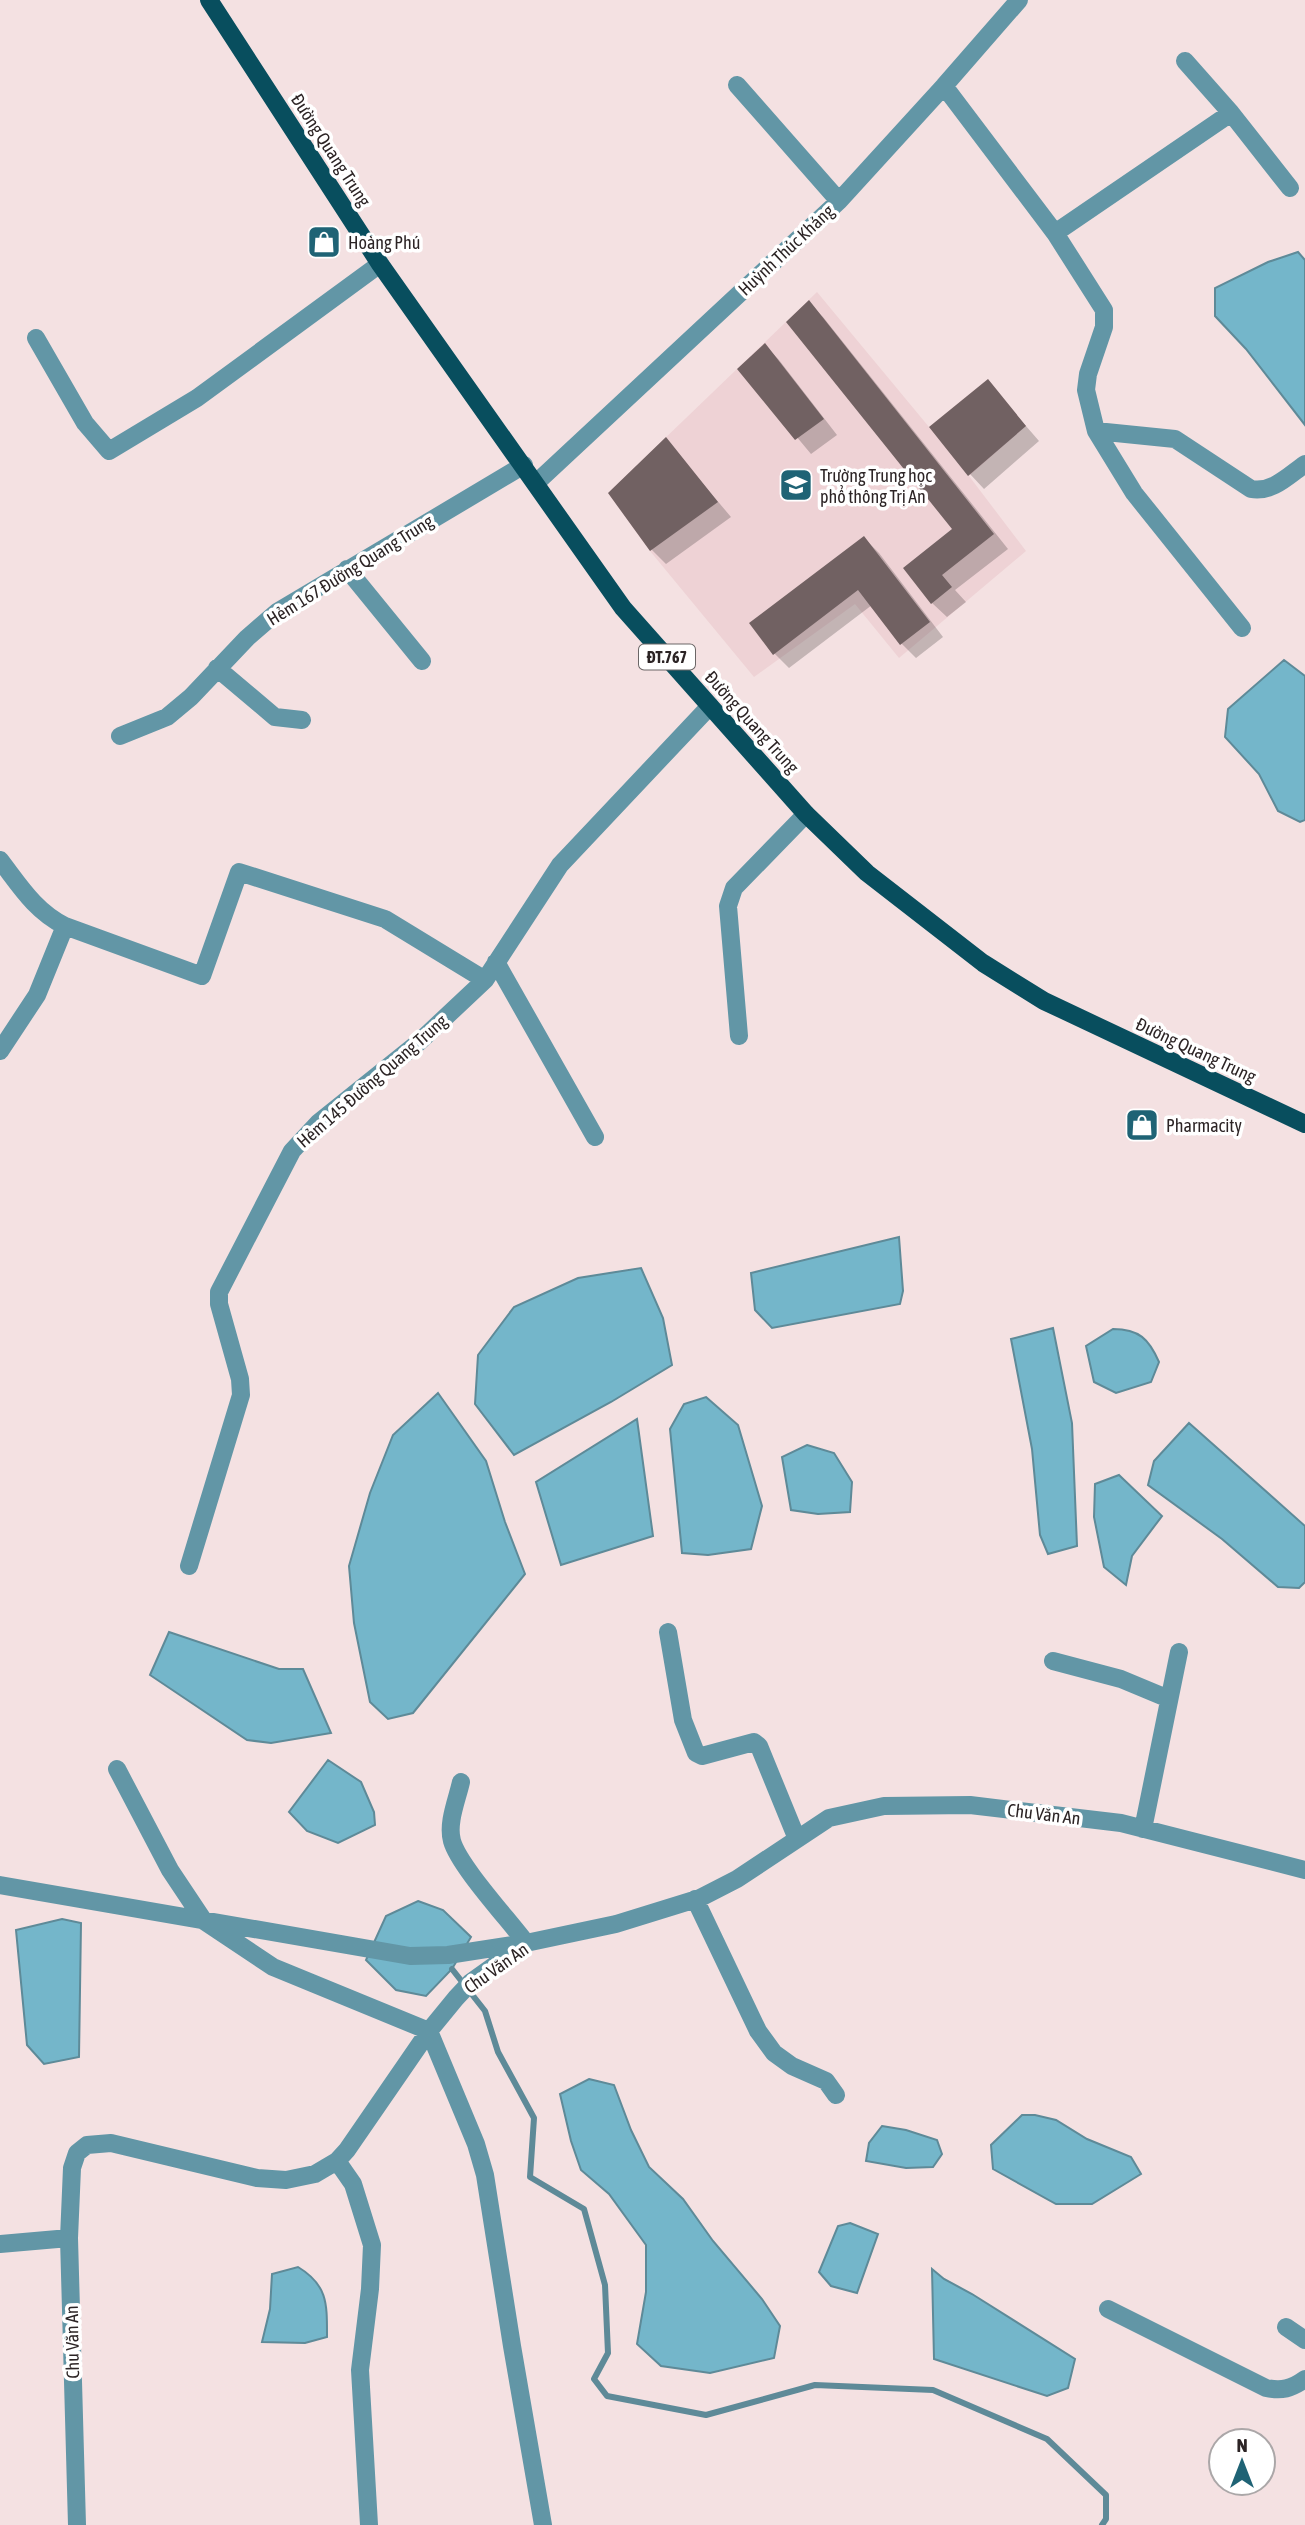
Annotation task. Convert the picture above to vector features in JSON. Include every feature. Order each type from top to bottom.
[{"type":"main road","name":"Đường Quang Trung","points":[[209,0],[380,264],[624,608],[806,814],[867,873],[1011,983],[1305,1124]]},
{"type":"street","name":"Huỳnh Thúc Kháng","points":[[536,484],[839,201],[1018,0]]},
{"type":"street","points":[[1185,61],[1231,113],[1290,188]]},
{"type":"street","points":[[737,85],[839,201]]},
{"type":"street","points":[[944,86],[1055,233],[1104,310],[1104,327],[1088,374],[1086,390],[1096,431],[1134,493],[1242,628]]},
{"type":"street","points":[[1055,233],[1231,113]]},
{"type":"street","points":[[36,338],[85,423],[109,451],[197,398],[380,264]]},
{"type":"street","points":[[1096,431],[1175,439],[1251,489],[1260,491],[1269,489],[1305,464]]},
{"type":"street","name":"Hẻm 167 Đường Quang Trung","points":[[120,736],[166,717],[191,697],[217,668],[277,612],[524,465]]},
{"type":"street","points":[[347,569],[422,661]]},
{"type":"street","points":[[217,668],[275,717],[302,720]]},
{"type":"street","name":"Hẻm 145 Đường Quang Trung","points":[[188,1566],[241,1395],[240,1379],[219,1304],[221,1283],[292,1151],[318,1123],[419,1042],[485,980],[560,865],[710,706]]},
{"type":"street","points":[[739,1036],[728,906],[730,897],[734,888],[806,814]]},
{"type":"street","points":[[0,860],[34,905],[47,917],[202,976],[239,872],[385,919],[485,980]]},
{"type":"street","points":[[0,1051],[37,995],[65,926]]},
{"type":"street","points":[[496,962],[595,1137]]},
{"type":"street","points":[[668,1632],[683,1720],[696,1753],[702,1756],[754,1742],[759,1746],[797,1839]]},
{"type":"street","points":[[1143,1829],[1179,1652]]},
{"type":"street","points":[[1053,1661],[1121,1679],[1170,1699]]},
{"type":"street","points":[[117,1769],[170,1870],[204,1921],[273,1967],[429,2031],[476,2144],[485,2175],[514,2360],[544,2525]]},
{"type":"street","points":[[0,1885],[410,1956],[448,1955],[526,1943],[464,1863],[452,1841],[452,1819],[461,1782]]},
{"type":"street","name":"Chu Văn An","points":[[77,2525],[69,2238],[72,2168],[77,2153],[87,2145],[111,2143],[257,2178],[286,2180],[315,2174],[337,2161],[429,2031],[456,1998],[471,1982],[526,1943],[616,1924],[695,1899],[737,1879],[829,1818],[884,1806],[970,1805],[1121,1824],[1305,1870]]},
{"type":"street","points":[[695,1899],[758,2031],[774,2053],[792,2066],[826,2081],[836,2095]]},
{"type":"street","points":[[337,2161],[357,2192],[372,2245],[370,2289],[360,2370],[369,2525]]},
{"type":"street","points":[[0,2244],[69,2238]]},
{"type":"street","points":[[1108,2309],[1266,2388],[1280,2391],[1305,2379]]},
{"type":"street","points":[[1286,2327],[1305,2340]]},
{"type":"shaded area","name":"Trường Trung học phổ thông Trị An","points":[[817,292],[929,427],[988,379],[1026,426],[969,476],[1026,551],[899,658],[855,604],[754,677],[650,551],[608,493]]},
{"type":"water","points":[[1298,252],[1305,260],[1305,425],[1246,349],[1215,316],[1215,288],[1268,262]]},
{"type":"water","points":[[1284,660],[1305,676],[1305,820],[1300,822],[1278,811],[1259,774],[1225,737],[1228,709]]},
{"type":"water","points":[[899,1237],[903,1291],[900,1304],[772,1328],[755,1310],[751,1273]]},
{"type":"water","points":[[641,1268],[663,1318],[672,1365],[514,1455],[475,1404],[478,1355],[514,1307],[578,1278]]},
{"type":"water","points":[[1053,1328],[1072,1423],[1077,1546],[1048,1554],[1040,1535],[1032,1449],[1011,1339]]},
{"type":"water","points":[[1113,1329],[1136,1333],[1147,1341],[1159,1362],[1151,1382],[1116,1393],[1094,1382],[1086,1346]]},
{"type":"water","points":[[438,1393],[486,1461],[525,1574],[413,1713],[388,1719],[370,1702],[354,1623],[349,1566],[370,1493],[393,1435]]},
{"type":"water","points":[[706,1397],[738,1425],[762,1506],[751,1549],[708,1555],[682,1553],[670,1429],[684,1404]]},
{"type":"water","points":[[637,1419],[653,1536],[561,1565],[536,1482]]},
{"type":"water","points":[[1189,1423],[1305,1526],[1305,1582],[1299,1588],[1278,1587],[1222,1539],[1148,1485],[1154,1461]]},
{"type":"water","points":[[807,1445],[834,1453],[852,1482],[850,1512],[818,1514],[791,1510],[782,1457]]},
{"type":"water","points":[[1119,1475],[1162,1516],[1132,1556],[1126,1585],[1104,1567],[1094,1517],[1095,1484]]},
{"type":"water","points":[[169,1632],[279,1669],[303,1669],[331,1733],[271,1743],[247,1740],[150,1675]]},
{"type":"water","points":[[328,1760],[361,1782],[374,1812],[375,1825],[338,1843],[307,1831],[289,1812]]},
{"type":"water","points":[[418,1901],[443,1910],[471,1937],[452,1969],[426,1996],[396,1990],[366,1960],[386,1916]]},
{"type":"water","points":[[62,1919],[81,1923],[79,2057],[44,2064],[27,2045],[16,1930]]},
{"type":"water","points":[[589,2079],[614,2085],[649,2167],[683,2199],[780,2326],[774,2358],[710,2373],[661,2366],[637,2344],[646,2292],[646,2245],[609,2194],[581,2170],[560,2094]]},
{"type":"water","points":[[1022,2115],[1056,2120],[1087,2139],[1131,2157],[1141,2174],[1092,2204],[1056,2204],[993,2169],[991,2145]]},
{"type":"water","points":[[882,2126],[937,2140],[942,2154],[933,2167],[906,2168],[866,2161],[869,2143]]},
{"type":"water","points":[[850,2223],[878,2234],[857,2293],[831,2286],[819,2272],[838,2226]]},
{"type":"water","points":[[298,2267],[315,2281],[324,2296],[327,2337],[305,2343],[262,2342],[270,2309],[272,2274]]},
{"type":"water","points":[[932,2269],[1075,2359],[1068,2388],[1047,2396],[934,2359]]},
{"type":"building","points":[[809,300],[994,534],[942,575],[952,587],[931,604],[903,568],[952,529],[786,322]]},
{"type":"building","points":[[765,343],[824,419],[795,440],[737,369]]},
{"type":"building","points":[[988,379],[1026,426],[968,476],[929,427]]},
{"type":"building","points":[[666,437],[718,502],[650,551],[608,493]]},
{"type":"building","points":[[864,536],[930,622],[900,645],[858,590],[773,655],[749,623]]},
{"type":"waterway","points":[[452,1969],[485,2011],[498,2052],[534,2118],[530,2177],[584,2209],[605,2285],[608,2353],[594,2379],[607,2396],[706,2415],[815,2385],[933,2390],[1047,2439],[1106,2495],[1106,2519],[1102,2525]]},
{"type":"place","name":"Hoàng Phú","points":[[324,242]]},
{"type":"place","name":"Trường Trung học phổ thông Trị An","points":[[796,485]]},
{"type":"place","name":"Pharmacity","points":[[1142,1125]]}]
